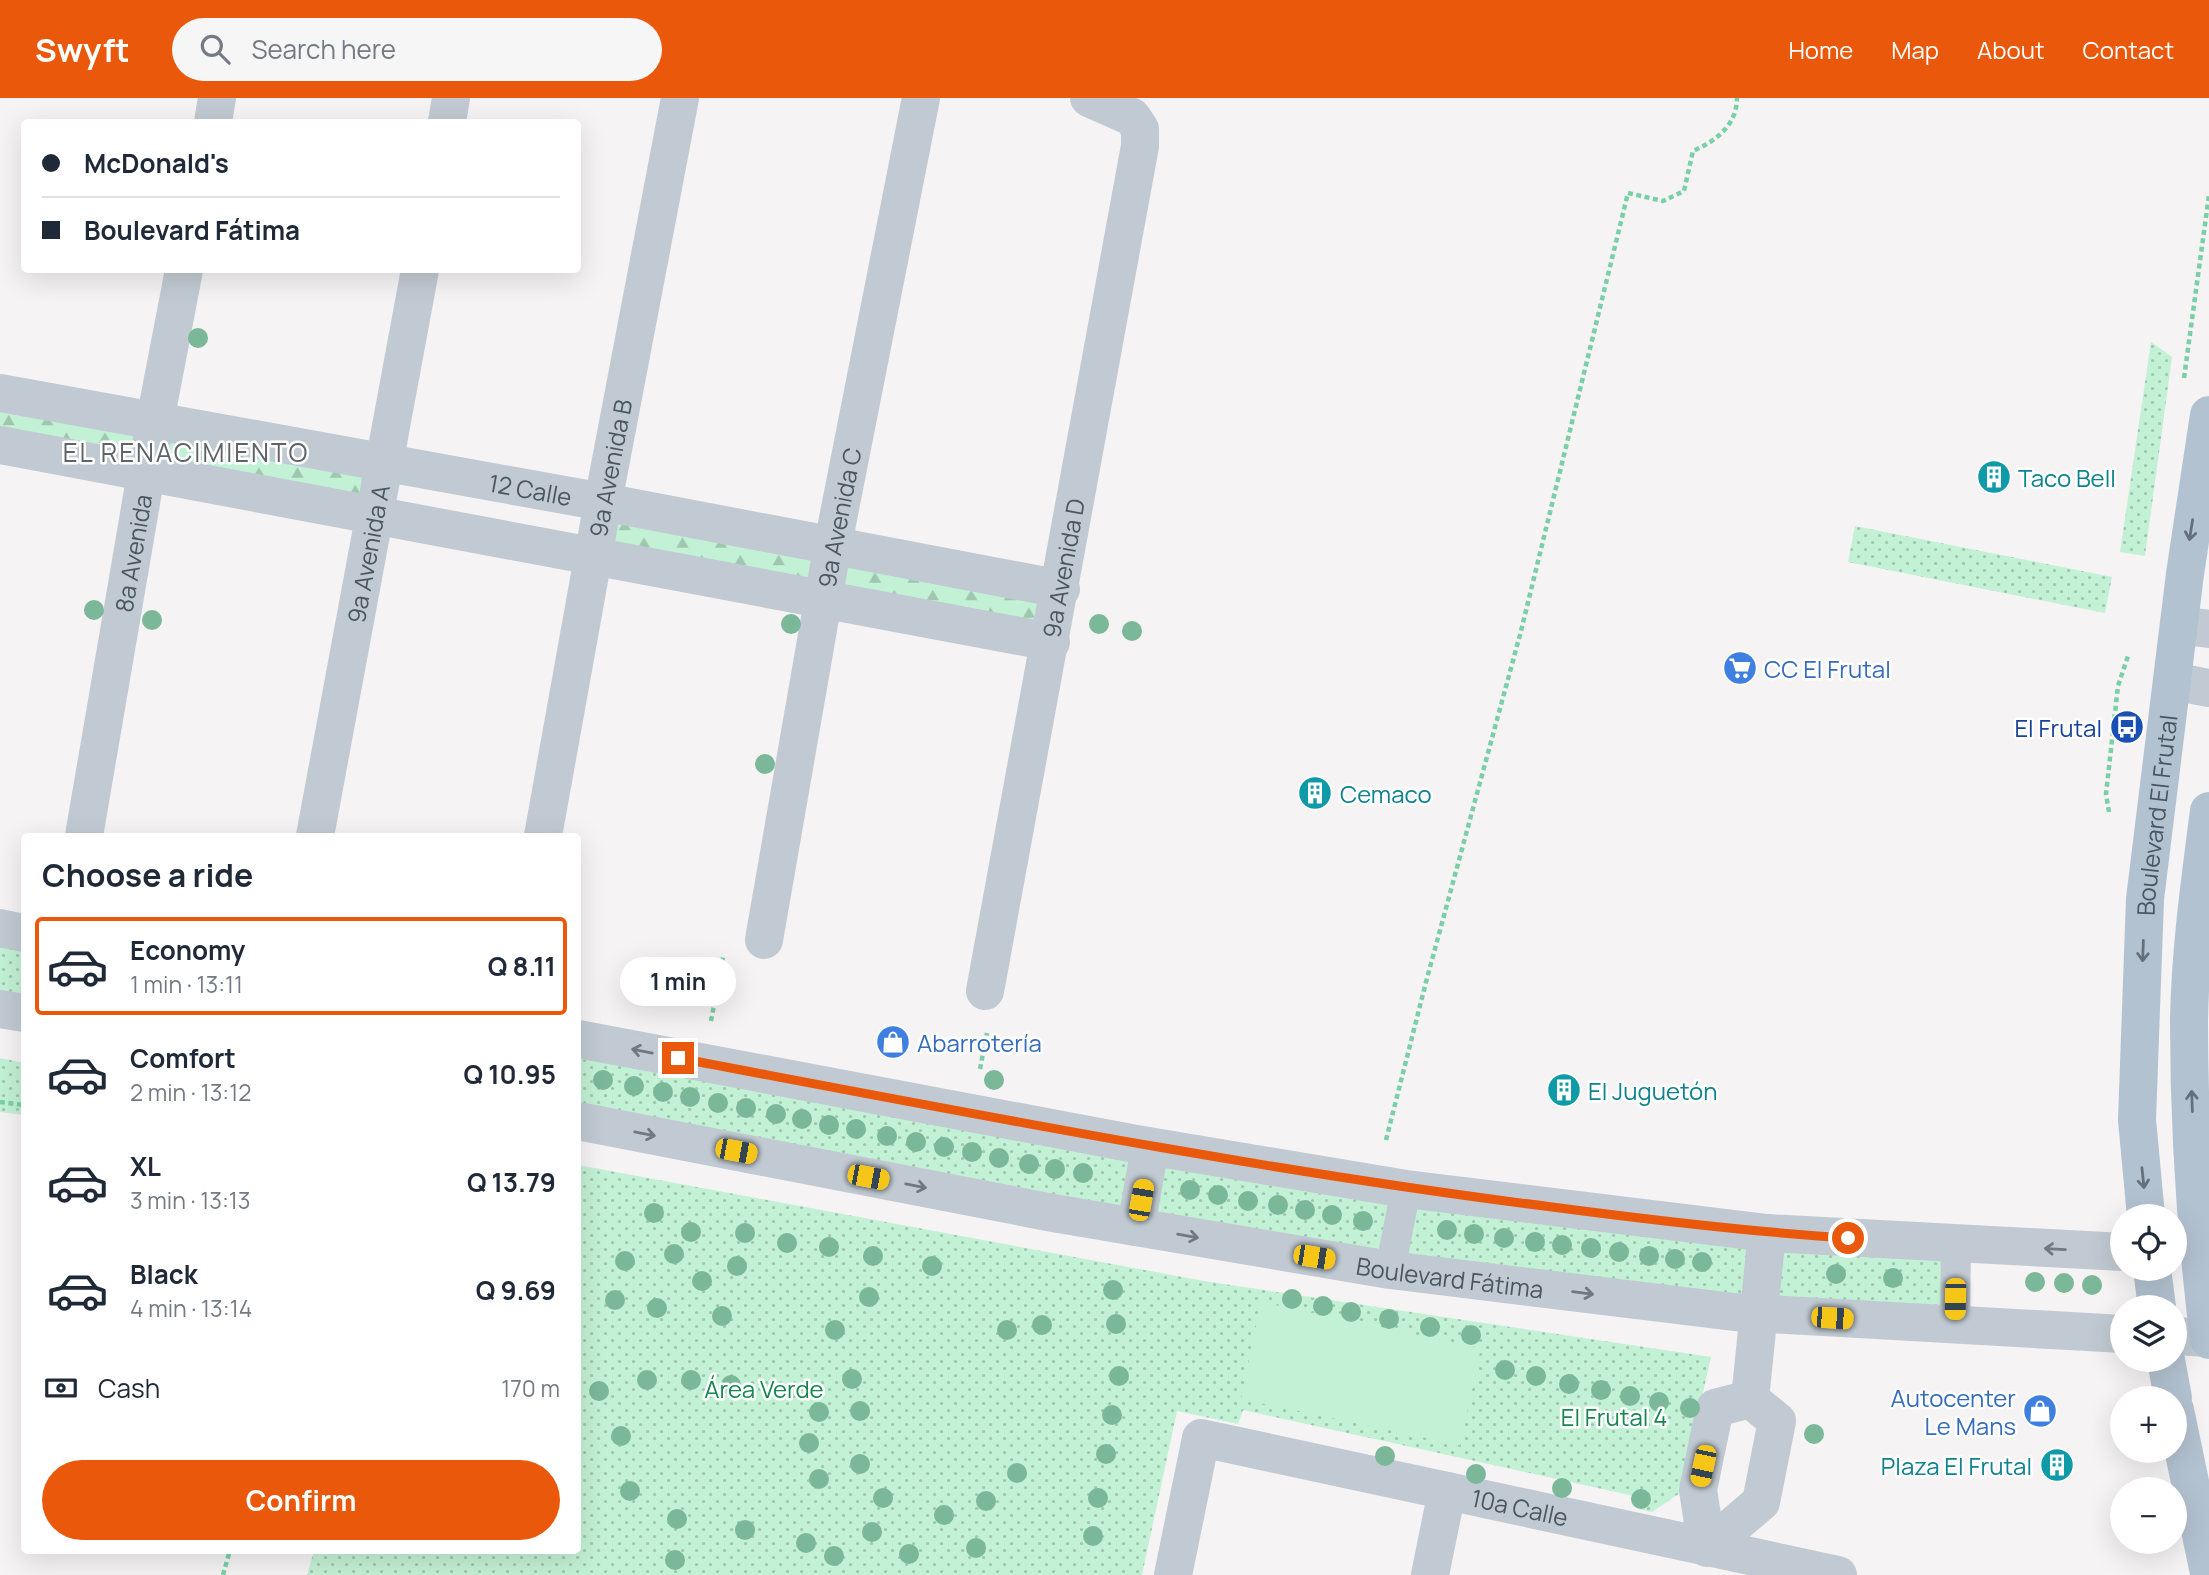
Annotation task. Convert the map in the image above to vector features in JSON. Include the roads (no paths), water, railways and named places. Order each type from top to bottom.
[{"type":"main road","name":"Boulevard El Frutal","points":[[2145,1204],[2137,1120],[2145,912],[2172,681],[2194,627],[2209,415]]},
{"type":"main road","name":"Boulevard El Frutal","points":[[2209,811],[2196,906],[2189,1021],[2187,1254],[2209,1339]]},
{"type":"main road","points":[[2186,1463],[2209,1573]]},
{"type":"street","points":[[214,119],[217,98]]},
{"type":"street","points":[[448,119],[452,98]]},
{"type":"street","name":"9a Avenida B","points":[[544,833],[680,98]]},
{"type":"street","name":"9a Avenida C","points":[[764,940],[832,547],[921,98]]},
{"type":"street","name":"9a Avenida D","points":[[985,991],[1140,146],[1140,129],[1132,117],[1089,98]]},
{"type":"street","name":"8a Avenida","points":[[85,833],[183,273]]},
{"type":"street","name":"9a Avenida A","points":[[315,833],[419,273]]},
{"type":"street","name":"12 Calle","points":[[0,393],[1060,590]]},
{"type":"street","points":[[0,445],[1051,640]]},
{"type":"street","points":[[2172,681],[2209,688]]},
{"type":"street","points":[[0,929],[21,932]]},
{"type":"street","points":[[0,1009],[21,1012]]},
{"type":"street","points":[[581,1040],[1150,1147],[1406,1189],[1767,1233],[2110,1251]]},
{"type":"street","name":"Boulevard Fátima","points":[[581,1122],[1136,1227],[1390,1270],[1758,1313],[2110,1333]]},
{"type":"street","points":[[1136,1227],[1150,1147]]},
{"type":"street","points":[[1750,1399],[1767,1233]]},
{"type":"street","points":[[2187,1337],[2209,1339]]},
{"type":"street","points":[[1704,1561],[1698,1490],[1715,1408],[1750,1399]]},
{"type":"street","points":[[1704,1561],[1760,1502],[1777,1421],[1750,1399]]},
{"type":"street","name":"10a Calle","points":[[1173,1575],[1201,1438],[1447,1491],[1704,1561],[1838,1575]]},
{"type":"street","points":[[1430,1575],[1447,1491]]},
{"type":"lane","points":[[1390,1270],[1406,1189]]},
{"type":"lane","points":[[1955,1326],[1956,1244]]},
{"type":"place","name":"Taco Bell","points":[[1994,477]]},
{"type":"place","name":"CC El Frutal","points":[[1740,668]]},
{"type":"place","name":"El Frutal","points":[[2127,727]]},
{"type":"place","name":"Cemaco","points":[[1315,793]]},
{"type":"place","name":"Abarrotería","points":[[893,1042]]},
{"type":"place","name":"El Juguetón","points":[[1564,1090]]},
{"type":"place","name":"Autocenter Le Mans","points":[[2040,1411]]},
{"type":"place","name":"Plaza El Frutal","points":[[2057,1465]]},
{"type":"district","name":"EL RENACIMIENTO","points":[[186,452]]},
{"type":"park label","name":"Área Verde","points":[[764,1388]]},
{"type":"park label","name":"El Frutal 4","points":[[1614,1416]]}]
